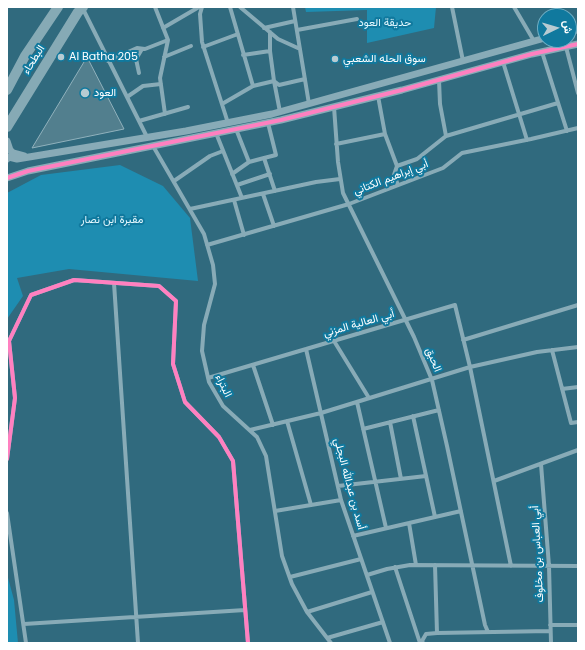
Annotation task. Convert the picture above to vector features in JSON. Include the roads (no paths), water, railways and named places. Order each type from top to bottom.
[{"type":"main road","name":"البطحاء","points":[[8,85],[25,56],[58,7]]},
{"type":"main road","name":"البطحاء","points":[[9,124],[78,12],[83,7]]},
{"type":"street","points":[[83,7],[108,61],[147,137]]},
{"type":"street","points":[[155,7],[168,40],[160,78],[165,114]]},
{"type":"street","points":[[163,28],[201,7]]},
{"type":"street","points":[[201,7],[200,14],[203,47],[228,123]]},
{"type":"street","points":[[230,7],[253,86]]},
{"type":"street","points":[[240,7],[278,39],[300,49]]},
{"type":"street","points":[[293,7],[309,104]]},
{"type":"street","points":[[452,7],[463,61]]},
{"type":"street","points":[[514,7],[534,41]]},
{"type":"street","points":[[297,30],[357,19]]},
{"type":"street","points":[[264,28],[295,21]]},
{"type":"street","points":[[270,32],[270,51],[280,112]]},
{"type":"street","points":[[203,47],[238,34]]},
{"type":"street","points":[[108,61],[138,48],[145,49],[168,40]]},
{"type":"street","points":[[7,159],[9,157],[17,160],[228,123],[280,112],[537,40]]},
{"type":"street","points":[[164,56],[191,46]]},
{"type":"street","points":[[7,172],[10,178],[28,171],[268,123],[378,96],[558,48]]},
{"type":"street","points":[[567,48],[578,93]]},
{"type":"street","points":[[140,73],[136,59],[142,49]]},
{"type":"street","points":[[244,55],[270,51]]},
{"type":"street","points":[[542,52],[567,131]]},
{"type":"street","points":[[503,62],[527,140]]},
{"type":"street","points":[[222,104],[253,86],[274,81],[279,84],[305,79]]},
{"type":"street","points":[[439,80],[440,104],[446,136]]},
{"type":"street","points":[[127,97],[143,86],[160,84]]},
{"type":"street","points":[[378,96],[385,134],[397,166],[394,174],[398,185]]},
{"type":"street","points":[[397,166],[417,159],[446,136],[558,103]]},
{"type":"street","points":[[139,121],[188,107]]},
{"type":"street","name":"الحبق","points":[[334,107],[336,144],[343,193],[406,320],[432,380],[485,625],[488,632]]},
{"type":"street","points":[[232,174],[249,162],[276,155],[268,123]]},
{"type":"street","points":[[9,124],[7,140],[10,150],[13,153],[30,157]]},
{"type":"street","name":"أبي إبراهيم الكتاني","points":[[207,245],[349,204],[443,168],[462,152],[527,140],[578,128]]},
{"type":"street","points":[[236,129],[249,162]]},
{"type":"street","points":[[216,133],[242,198]]},
{"type":"street","points":[[336,144],[385,134]]},
{"type":"street","name":"البتراء","points":[[153,146],[204,234],[213,265],[215,284],[204,325],[202,351],[209,382],[223,406],[257,437],[266,456],[282,556],[290,577],[307,612],[331,643]]},
{"type":"street","points":[[174,182],[210,156],[223,151]]},
{"type":"street","points":[[264,158],[275,191]]},
{"type":"street","points":[[237,185],[270,174]]},
{"type":"street","points":[[190,209],[316,182],[340,179]]},
{"type":"street","points":[[264,194],[274,226]]},
{"type":"street","points":[[234,200],[244,235]]},
{"type":"street","points":[[7,459],[15,398],[9,341],[31,296],[74,280],[159,286],[176,301],[173,364],[185,402],[219,437],[233,461],[248,643]]},
{"type":"street","points":[[114,283],[138,643]]},
{"type":"street","name":"أبي العالية المزني","points":[[208,378],[455,305],[470,367],[512,566]]},
{"type":"street","points":[[463,340],[578,305]]},
{"type":"street","points":[[334,341],[368,398]]},
{"type":"street","points":[[250,430],[321,413],[432,380],[470,367],[537,352],[578,347]]},
{"type":"street","name":"أسد بن عبدالله البجلي","points":[[306,349],[341,500],[390,643]]},
{"type":"street","points":[[552,350],[571,423],[578,422]]},
{"type":"street","points":[[253,365],[273,425]]},
{"type":"street","points":[[562,389],[578,387]]},
{"type":"street","points":[[357,402],[386,528]]},
{"type":"street","points":[[363,429],[439,410]]},
{"type":"street","points":[[412,416],[435,517]]},
{"type":"street","points":[[287,422],[311,505]]},
{"type":"street","points":[[390,422],[401,479]]},
{"type":"street","points":[[494,481],[578,450]]},
{"type":"street","name":"أبي العباس بن مخلوف","points":[[542,464],[549,566],[551,643]]},
{"type":"street","points":[[338,486],[426,476]]},
{"type":"street","points":[[275,511],[341,500]]},
{"type":"street","points":[[353,536],[461,511]]},
{"type":"street","points":[[7,513],[26,643]]},
{"type":"street","points":[[409,523],[416,565]]},
{"type":"street","points":[[290,577],[361,559]]},
{"type":"street","points":[[367,575],[395,567],[416,565],[578,566]]},
{"type":"street","points":[[435,565],[437,633]]},
{"type":"street","points":[[395,567],[421,643]]},
{"type":"street","points":[[307,612],[372,592]]},
{"type":"street","points":[[24,624],[245,610]]},
{"type":"street","points":[[327,638],[383,622]]},
{"type":"street","points":[[550,624],[578,625]]},
{"type":"street","points":[[421,643],[426,634],[550,631]]},
{"type":"place","name":"Al Batha 205","points":[[61,57]]},
{"type":"place","name":"سوق الحله الشعبي","points":[[335,59]]},
{"type":"place","name":"العود","points":[[85,93]]},
{"type":"park label","name":"حديقة العود","points":[[385,23]]},
{"type":"park label","name":"مقبرة ابن نصار","points":[[112,220]]}]
